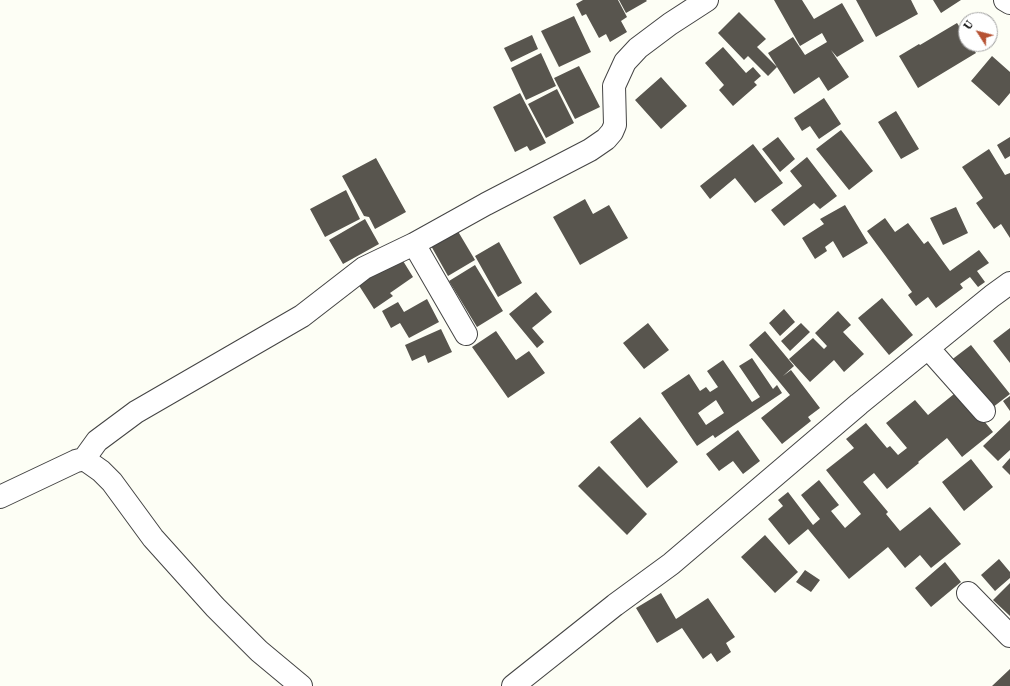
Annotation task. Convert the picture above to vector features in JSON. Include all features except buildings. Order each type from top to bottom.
[{"type":"street","points":[[0,497],[76,461],[84,459],[97,441],[136,412],[302,316],[364,268],[414,244],[486,204],[590,150],[606,139],[612,132],[615,125],[614,86],[625,62],[638,48],[670,24],[707,0]]},
{"type":"street","points":[[1006,0],[1010,3]]},
{"type":"street","points":[[414,244],[466,334]]},
{"type":"street","points":[[513,686],[615,605],[672,564],[859,404],[1010,283]]},
{"type":"street","points":[[928,348],[984,411]]},
{"type":"street","points":[[84,459],[101,471],[112,482],[153,538],[215,607],[259,651],[301,686]]},
{"type":"street","points":[[968,593],[1010,636]]}]
